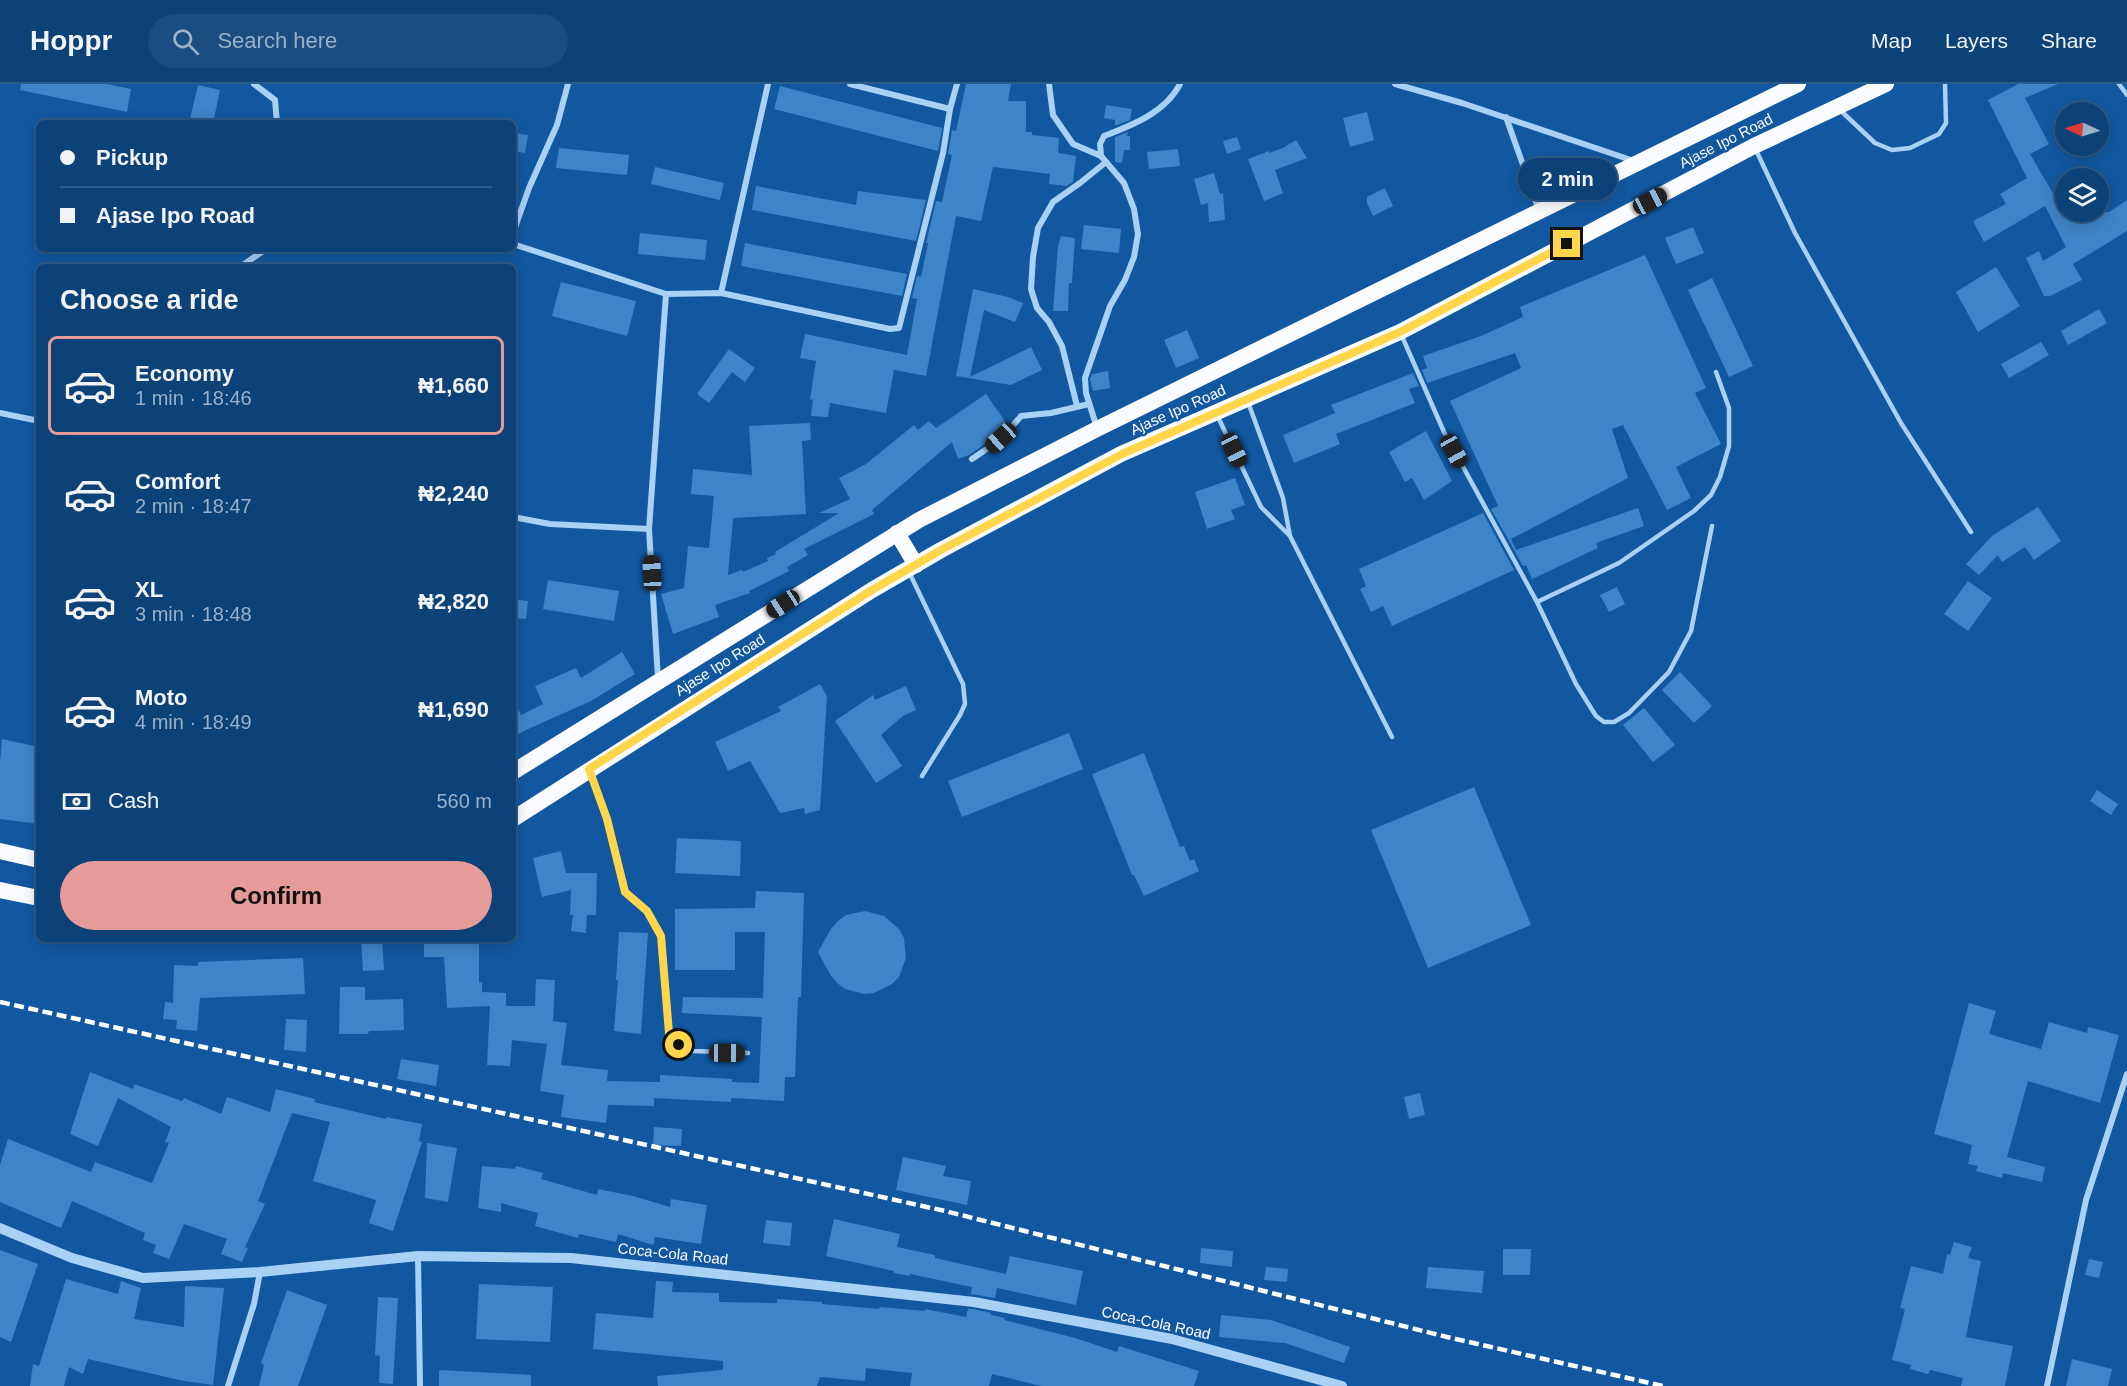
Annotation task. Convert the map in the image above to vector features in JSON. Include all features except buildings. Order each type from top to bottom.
[{"type":"highway","name":"Ajase Ipo Road","points":[[516,770],[897,533],[1005,475],[1798,84]]},
{"type":"highway","name":"Ajase Ipo Road","points":[[516,817],[912,567],[1122,454],[1400,332],[1754,146],[1886,84]]},
{"type":"highway","points":[[897,533],[912,567]]},
{"type":"highway","points":[[0,851],[36,859]]},
{"type":"highway","points":[[0,890],[36,897]]},
{"type":"street","points":[[254,84],[275,100],[277,120]]},
{"type":"street","points":[[516,225],[529,188],[557,125],[568,84]]},
{"type":"street","points":[[721,293],[768,84]]},
{"type":"street","points":[[850,84],[950,109]]},
{"type":"street","points":[[516,245],[666,294],[721,293],[890,329],[899,328],[943,153],[950,109],[957,84]]},
{"type":"street","points":[[1049,84],[1053,115],[1073,144],[1101,156],[1124,183],[1134,209],[1138,234],[1134,257],[1125,280],[1110,306],[1085,378],[1086,393],[1097,429]]},
{"type":"street","points":[[1101,156],[1100,144],[1104,136],[1162,107],[1174,96],[1180,84]]},
{"type":"street","points":[[1395,84],[1506,117],[1637,162]]},
{"type":"street","points":[[1506,117],[1539,210]]},
{"type":"street","points":[[1077,406],[1062,346],[1049,322],[1037,308],[1031,289],[1033,257],[1038,228],[1053,202],[1106,162]]},
{"type":"street","points":[[244,264],[262,252]]},
{"type":"street","points":[[658,682],[649,529],[666,294]]},
{"type":"street","points":[[972,459],[992,447],[1021,416],[1051,413],[1089,404]]},
{"type":"street","points":[[0,413],[36,420]]},
{"type":"street","points":[[516,518],[550,524],[649,529]]},
{"type":"street","points":[[2047,1386],[2086,1200],[2127,1074]]},
{"type":"street","name":"Coca-Cola Road","points":[[0,1228],[72,1258],[143,1278],[260,1272],[418,1256],[571,1258],[974,1302],[1172,1340],[1342,1386]]},
{"type":"street","points":[[418,1256],[420,1386]]},
{"type":"street","points":[[228,1386],[254,1304],[260,1272]]},
{"type":"lane","points":[[1837,107],[1875,143],[1892,150],[1910,148],[1939,134],[1946,123],[1945,84]]},
{"type":"lane","points":[[2119,84],[2127,94]]},
{"type":"lane","points":[[1754,146],[1795,233],[1901,423],[1971,532]]},
{"type":"lane","points":[[1400,332],[1444,432],[1537,602],[1576,684],[1596,716],[1604,722],[1614,722],[1629,713],[1669,672],[1691,631],[1712,526]]},
{"type":"lane","points":[[1537,602],[1619,563],[1694,511],[1711,495],[1720,477],[1729,446],[1729,408],[1716,372]]},
{"type":"lane","points":[[1247,399],[1283,498],[1290,536],[1392,737]]},
{"type":"lane","points":[[1216,412],[1261,507],[1290,536]]},
{"type":"lane","points":[[912,567],[963,684],[965,704],[922,776]]},
{"type":"lane","points":[[589,769],[607,819],[625,892],[647,911],[661,936],[669,1033],[679,1045],[693,1051],[748,1053]]},
{"type":"railway","points":[[0,1002],[945,1211],[1447,1337],[1663,1386]]},
{"type":"route","points":[[679,1045],[669,1033],[661,936],[647,911],[625,892],[607,819],[589,769],[872,590],[941,550],[1122,454],[1400,332],[1567,244]]}]
